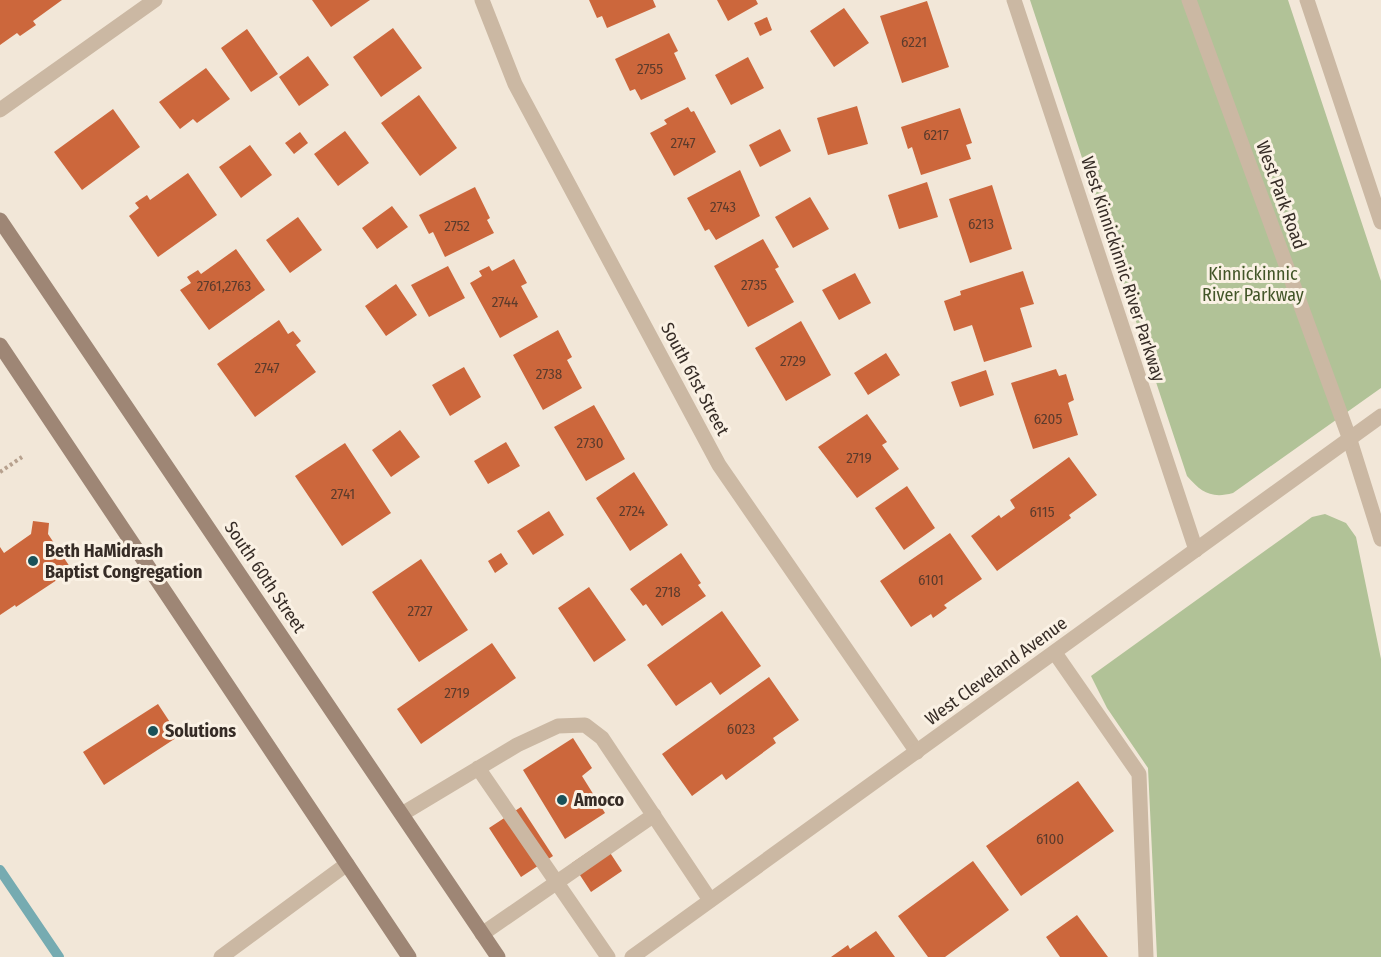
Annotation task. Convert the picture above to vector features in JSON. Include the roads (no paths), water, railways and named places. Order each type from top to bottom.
[{"type":"main road","name":"South 60th Street","points":[[0,220],[498,957]]},
{"type":"main road","points":[[0,345],[409,957]]},
{"type":"street","points":[[0,110],[155,0]]},
{"type":"street","name":"South 61st Street","points":[[482,0],[515,84],[719,465],[917,752]]},
{"type":"street","name":"West Kinnickinnic River Parkway","points":[[1014,0],[1196,550]]},
{"type":"street","name":"West Park Road","points":[[1189,0],[1349,437]]},
{"type":"street","points":[[1307,0],[1381,222]]},
{"type":"street","name":"West Cleveland Avenue","points":[[632,957],[1381,416]]},
{"type":"street","points":[[1349,437],[1381,539]]},
{"type":"street","points":[[1055,653],[1139,774],[1146,957]]},
{"type":"street","points":[[402,814],[478,768],[558,726],[585,725],[602,738],[710,900]]},
{"type":"street","points":[[478,768],[608,957]]},
{"type":"street","points":[[482,933],[654,815]]},
{"type":"street","points":[[221,957],[347,864]]},
{"type":"waterway","points":[[0,870],[59,957]]},
{"type":"place","name":"Beth HaMidrash Baptist Congregation","points":[[33,561]]},
{"type":"place","name":"Solutions","points":[[153,731]]},
{"type":"place","name":"Amoco","points":[[562,800]]},
{"type":"park label","name":"Kinnickinnic River Parkway","points":[[1253,284]]}]
